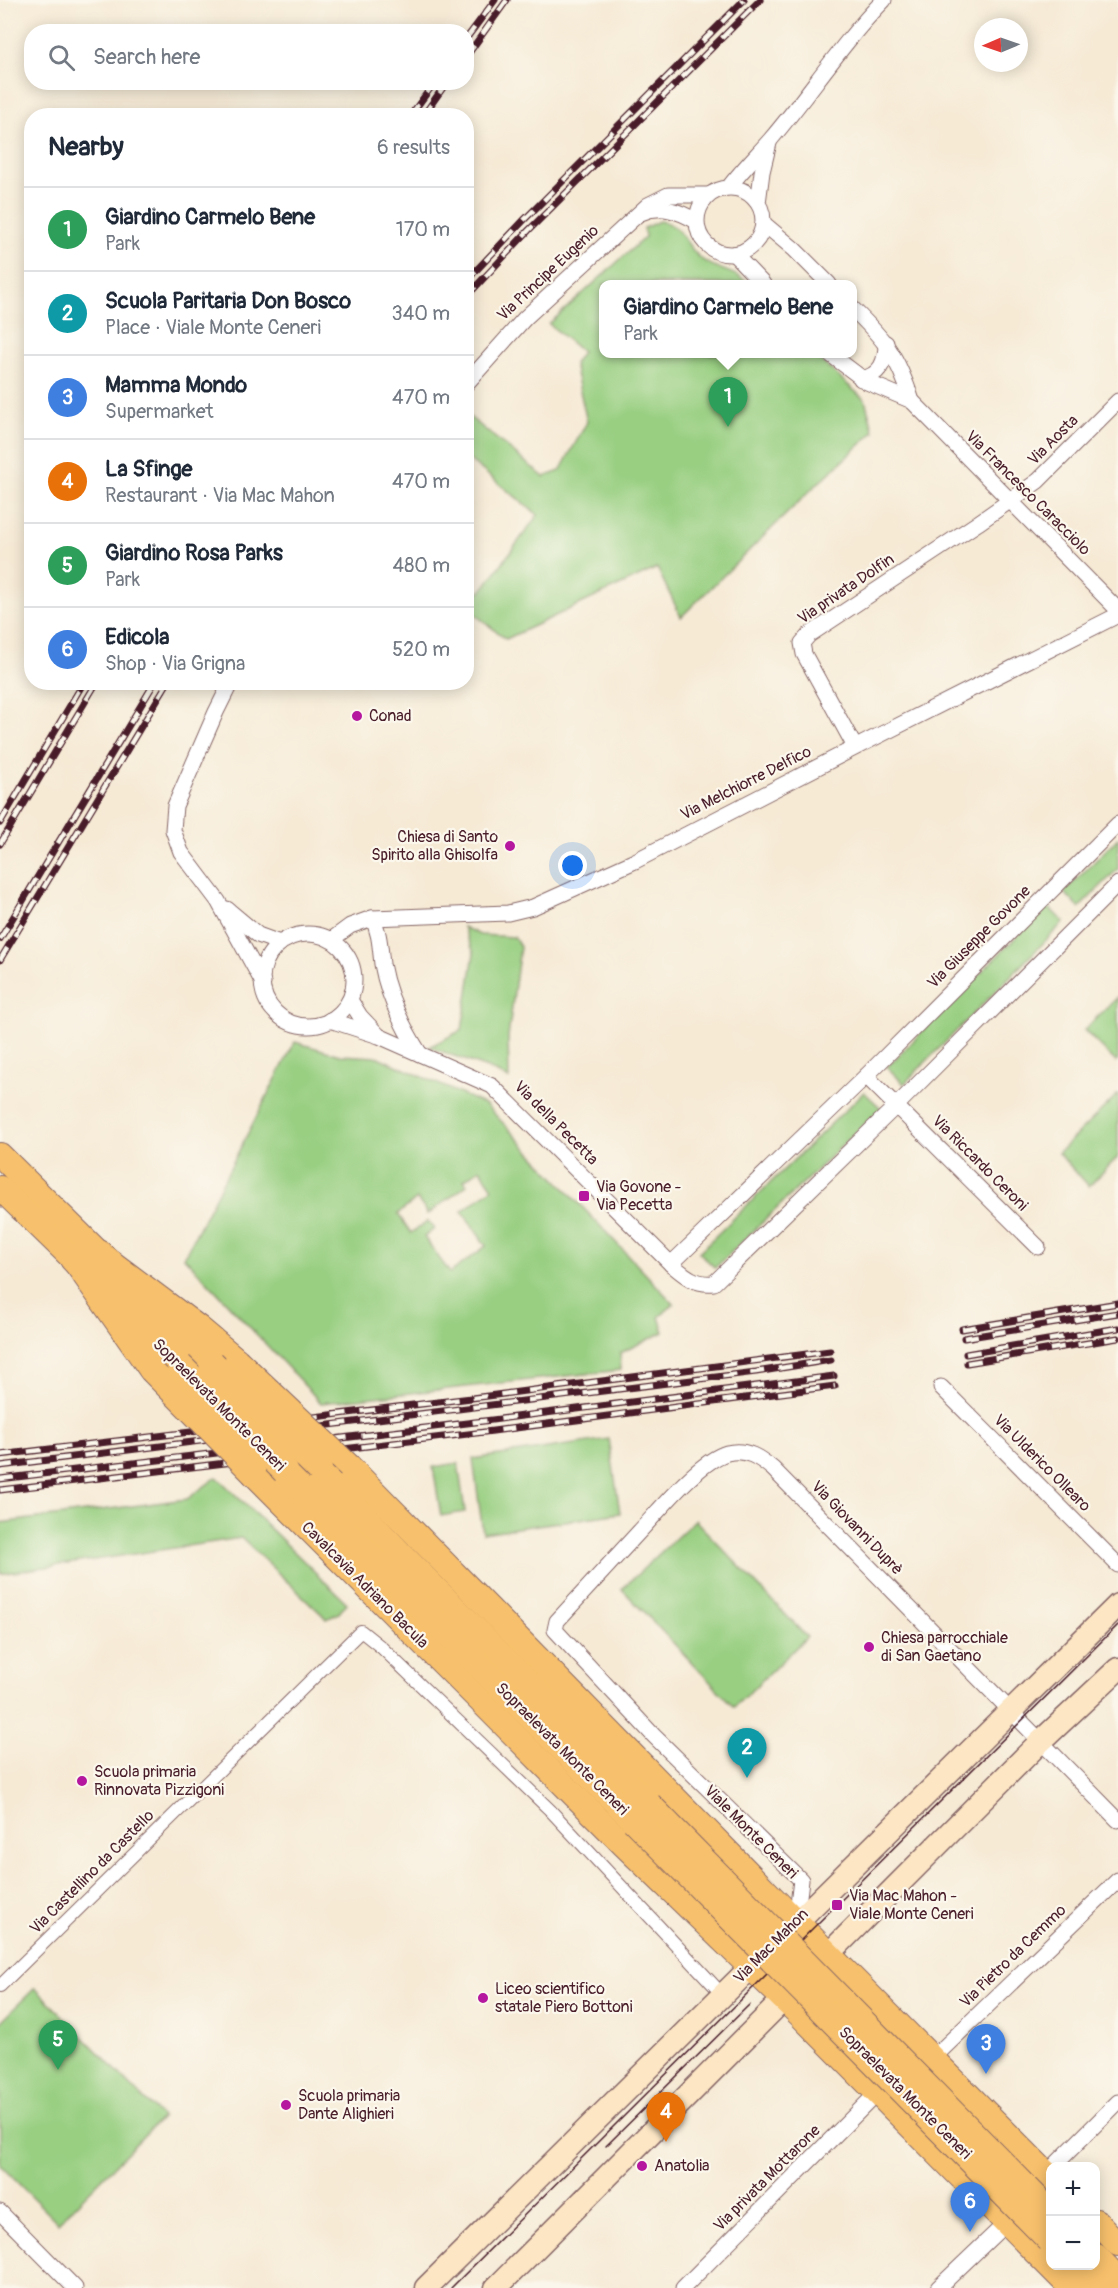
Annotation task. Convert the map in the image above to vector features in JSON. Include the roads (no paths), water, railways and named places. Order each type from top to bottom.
[{"type":"highway","points":[[99,1253],[143,1302],[225,1362]]},
{"type":"highway","name":"Sopraelevata Monte Ceneri","points":[[73,1259],[285,1472],[641,1813],[1046,2208]]},
{"type":"highway","name":"Sopraelevata Monte Ceneri","points":[[225,1362],[319,1468],[641,1813],[1046,2236]]},
{"type":"highway","points":[[1100,2262],[1118,2280]]},
{"type":"highway","points":[[1081,2270],[1098,2288]]},
{"type":"main road","points":[[0,1155],[99,1253]]},
{"type":"main road","name":"Cavalcavia Adriano Bacula","points":[[0,1188],[73,1259],[151,1370],[624,1845],[750,1967]]},
{"type":"main road","points":[[225,1362],[349,1466],[796,1921],[1046,2167]]},
{"type":"main road","name":"Via Mac Mahon","points":[[426,2288],[1009,1710],[1118,1605]]},
{"type":"main road","points":[[496,2288],[1040,1742],[1118,1669]]},
{"type":"main road","points":[[750,1967],[1071,2288]]},
{"type":"main road","points":[[834,2050],[831,2029],[840,2010],[856,2000],[878,2002]]},
{"type":"main road","points":[[1100,2226],[1118,2244]]},
{"type":"street","points":[[708,195],[699,207],[696,221],[700,237],[718,252],[734,254],[746,250],[760,235],[763,223],[762,211],[758,203],[746,191],[729,187],[770,140],[863,22],[884,0]]},
{"type":"street","points":[[758,203],[762,172],[770,140]]},
{"type":"street","name":"Via Principe Eugenio","points":[[474,375],[514,329],[648,205],[663,196],[708,195],[718,189],[729,187]]},
{"type":"street","name":"Via Principe Eugenio","points":[[633,217],[647,210],[668,209],[696,221]]},
{"type":"street","points":[[763,223],[794,249],[824,280]]},
{"type":"street","points":[[734,254],[758,280]]},
{"type":"street","name":"Via Francesco Caracciolo","points":[[857,313],[886,344],[898,364],[912,401],[1118,610]]},
{"type":"street","points":[[861,379],[874,374],[880,368],[885,359],[886,344]]},
{"type":"street","name":"Via Francesco Caracciolo","points":[[835,358],[861,379],[912,401]]},
{"type":"street","name":"Via Aosta","points":[[1010,500],[1038,481],[1118,401]]},
{"type":"street","name":"Via privata Dolfin","points":[[855,747],[804,654],[801,643],[809,635],[1010,500]]},
{"type":"street","name":"Via Melchiorre Delfico","points":[[332,940],[350,927],[372,918],[507,913],[533,907],[635,861],[1118,615]]},
{"type":"street","points":[[227,690],[182,790],[172,820],[173,836],[181,852],[218,901],[263,983]]},
{"type":"street","name":"Via Giuseppe Govone","points":[[671,1264],[866,1076],[1118,824]]},
{"type":"street","points":[[866,1076],[897,1105],[1118,884]]},
{"type":"street","points":[[218,901],[258,935],[280,943]]},
{"type":"street","points":[[372,918],[376,925],[382,964],[395,1008],[420,1054]]},
{"type":"street","points":[[263,983],[266,961],[280,943],[301,934],[315,934],[332,940],[344,951],[352,966],[354,983],[350,1000],[344,1009],[330,1020]]},
{"type":"street","name":"Via della Pecetta","points":[[263,983],[270,1005],[286,1020],[309,1026],[330,1020],[379,1036],[492,1086],[671,1264],[689,1280],[704,1284],[714,1283],[897,1105]]},
{"type":"street","name":"Via della Pecetta","points":[[350,1000],[360,1016],[379,1036]]},
{"type":"street","name":"Via Riccardo Ceroni","points":[[897,1105],[1038,1247]]},
{"type":"street","name":"Via Ulderico Ollearo","points":[[941,1387],[1118,1565]]},
{"type":"street","name":"Via Giovanni Duprè","points":[[557,1621],[697,1473],[728,1453],[743,1452],[756,1455],[773,1468],[1118,1820]]},
{"type":"street","name":"Viale Monte Ceneri","points":[[557,1621],[555,1630],[560,1636],[654,1736],[801,1880],[796,1921]]},
{"type":"street","name":"Via Castellino da Castello","points":[[0,1986],[361,1630],[550,1810],[722,1994]]},
{"type":"street","name":"Via Pietro da Cemmo","points":[[933,2058],[1118,1880]]},
{"type":"street","name":"Via privata Mottarone","points":[[683,2288],[877,2093]]},
{"type":"street","points":[[1059,2162],[1118,2102]]},
{"type":"street","points":[[0,2212],[75,2288]]},
{"type":"street","points":[[938,2288],[1006,2223]]},
{"type":"tram line","points":[[798,1943],[1118,1625]]},
{"type":"tram line","points":[[451,2288],[769,1972]]},
{"type":"tram line","points":[[606,2146],[749,2005]]},
{"type":"railway","points":[[474,28],[495,0]]},
{"type":"railway","points":[[474,46],[507,0]]},
{"type":"railway","points":[[474,273],[744,0]]},
{"type":"railway","points":[[474,288],[529,230],[760,0]]},
{"type":"railway","points":[[416,108],[429,90]]},
{"type":"railway","points":[[429,108],[441,90]]},
{"type":"railway","points":[[0,823],[79,690]]},
{"type":"railway","points":[[0,844],[92,690]]},
{"type":"railway","points":[[0,939],[150,690]]},
{"type":"railway","points":[[0,960],[163,690]]},
{"type":"railway","points":[[962,1329],[1118,1303]]},
{"type":"railway","points":[[964,1338],[1118,1313]]},
{"type":"railway","points":[[966,1354],[1118,1328]]},
{"type":"railway","points":[[967,1363],[1118,1338]]},
{"type":"railway","points":[[0,1455],[488,1396],[830,1351]]},
{"type":"railway","points":[[0,1466],[756,1372],[831,1360]]},
{"type":"railway","points":[[0,1479],[834,1376]]},
{"type":"railway","points":[[0,1490],[493,1431],[835,1386]]},
{"type":"place","name":"Giardino Carmelo Bene","points":[[728,427]]},
{"type":"place","name":"Conad","points":[[357,716]]},
{"type":"place","name":"Chiesa di Santo Spirito alla Ghisolfa","points":[[510,846]]},
{"type":"place","name":"Via Govone - Via Pecetta","points":[[584,1196]]},
{"type":"place","name":"Chiesa parrocchiale di San Gaetano","points":[[869,1647]]},
{"type":"place","name":"Scuola Paritaria Don Bosco","points":[[747,1778]]},
{"type":"place","name":"Scuola primaria Rinnovata Pizzigoni","points":[[82,1781]]},
{"type":"place","name":"Via Mac Mahon - Viale Monte Ceneri","points":[[837,1905]]},
{"type":"place","name":"Liceo scientifico statale Piero Bottoni","points":[[483,1998]]},
{"type":"place","name":"Giardino Rosa Parks","points":[[58,2070]]},
{"type":"place","name":"Mamma Mondo","points":[[986,2074]]},
{"type":"place","name":"Scuola primaria Dante Alighieri","points":[[286,2105]]},
{"type":"place","name":"La Sfinge","points":[[666,2142]]},
{"type":"place","name":"Anatolia","points":[[642,2166]]},
{"type":"place","name":"Edicola","points":[[970,2232]]}]
